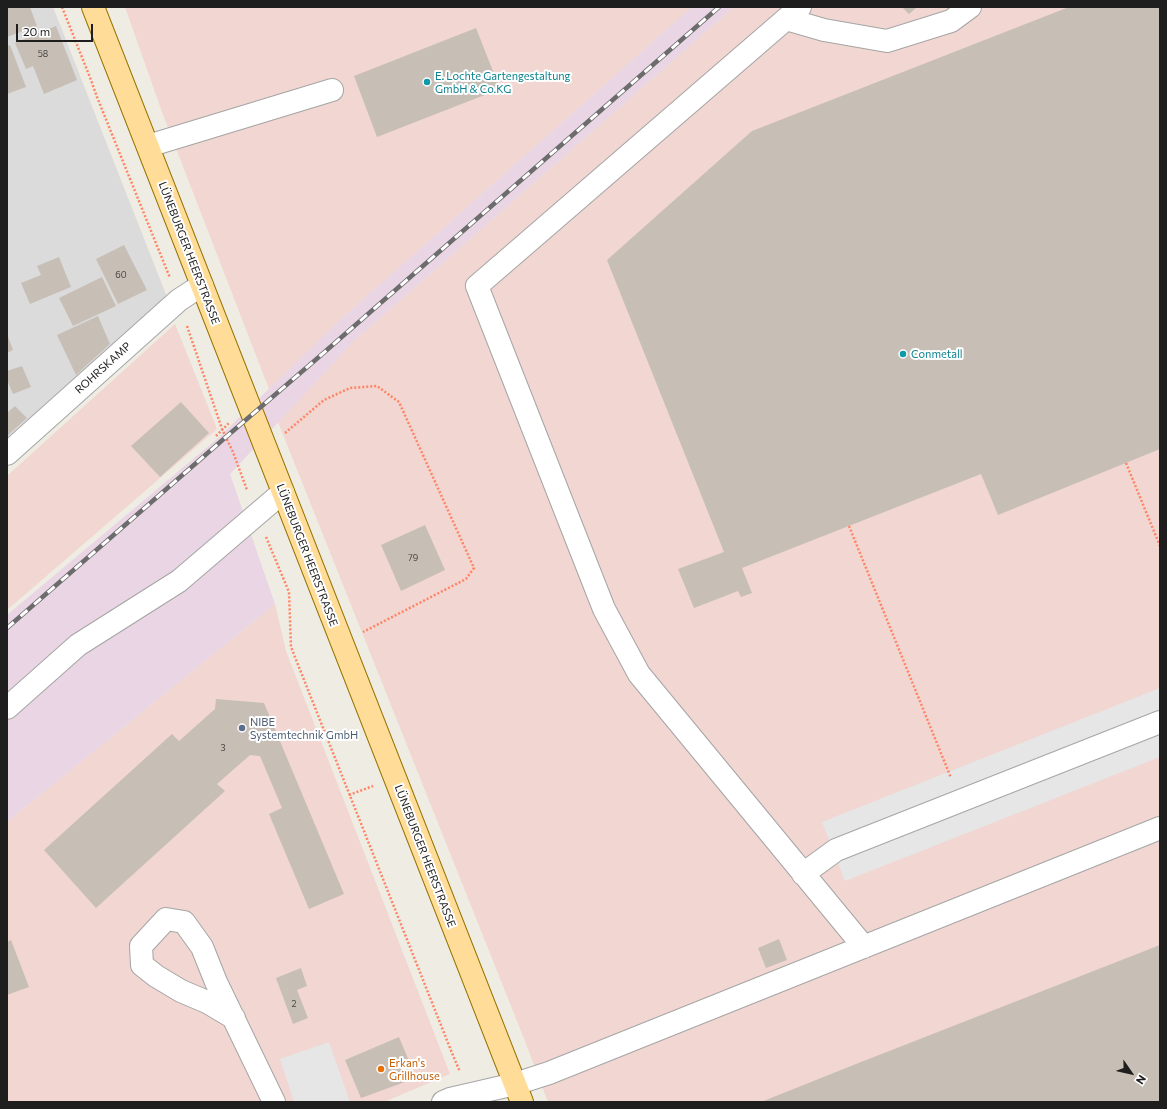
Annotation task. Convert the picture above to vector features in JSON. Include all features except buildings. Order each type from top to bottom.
[{"type":"main road","name":"LÜNEBURGER HEERSTRASSE","points":[[93,7],[518,1093]]},
{"type":"street","points":[[864,947],[639,674],[604,609],[477,286],[793,13],[824,30],[887,41],[951,21],[970,7]]},
{"type":"street","points":[[148,146],[332,90]]},
{"type":"street","name":"ROHRSKAMP","points":[[7,454],[179,300],[202,285]]},
{"type":"street","points":[[7,708],[78,645],[179,581],[282,492]]},
{"type":"street","points":[[803,874],[836,850],[1160,722]]},
{"type":"street","points":[[444,1102],[471,1095],[518,1093],[549,1073],[1160,828]]},
{"type":"street","points":[[234,1018],[207,1002],[181,991],[156,976],[142,965],[141,946],[166,919],[184,922],[202,947],[216,982],[234,1018],[274,1102]]},
{"type":"path","points":[[62,7],[179,300],[222,429],[233,452],[289,592],[291,647],[452,1053],[471,1095]]},
{"type":"path","points":[[265,447],[324,400],[350,388],[377,386],[399,402],[474,568],[466,579],[361,633],[340,640]]},
{"type":"path","points":[[1126,463],[1160,546]]},
{"type":"path","points":[[849,526],[960,801]]},
{"type":"shaded area","points":[[7,7],[53,7],[167,297],[7,441]]},
{"type":"shaded area","points":[[125,7],[692,7],[340,320],[269,389],[162,112]]},
{"type":"shaded area","points":[[692,7],[734,7],[355,340],[230,474],[275,604],[7,822],[7,615],[217,439],[340,320]]},
{"type":"shaded area","points":[[734,7],[1160,7],[1160,1102],[548,1102],[278,422],[355,340]]},
{"type":"shaded area","points":[[175,324],[217,429],[7,610],[7,476]]},
{"type":"shaded area","points":[[275,604],[286,651],[450,1074],[384,1102],[7,1102],[7,822]]},
{"type":"shaded area","points":[[1160,688],[1160,757],[845,881],[822,822]]},
{"type":"shaded area","points":[[329,1042],[350,1102],[294,1102],[280,1059]]},
{"type":"railway","points":[[7,628],[719,7]]},
{"type":"place","name":"E. Lochte Gartengestaltung GmbH & Co.KG","points":[[427,82]]},
{"type":"place","name":"Conmetall","points":[[903,354]]},
{"type":"place","name":"NIBE Systemtechnik GmbH","points":[[242,728]]},
{"type":"place","name":"Erkan's Grillhouse","points":[[381,1069]]}]
